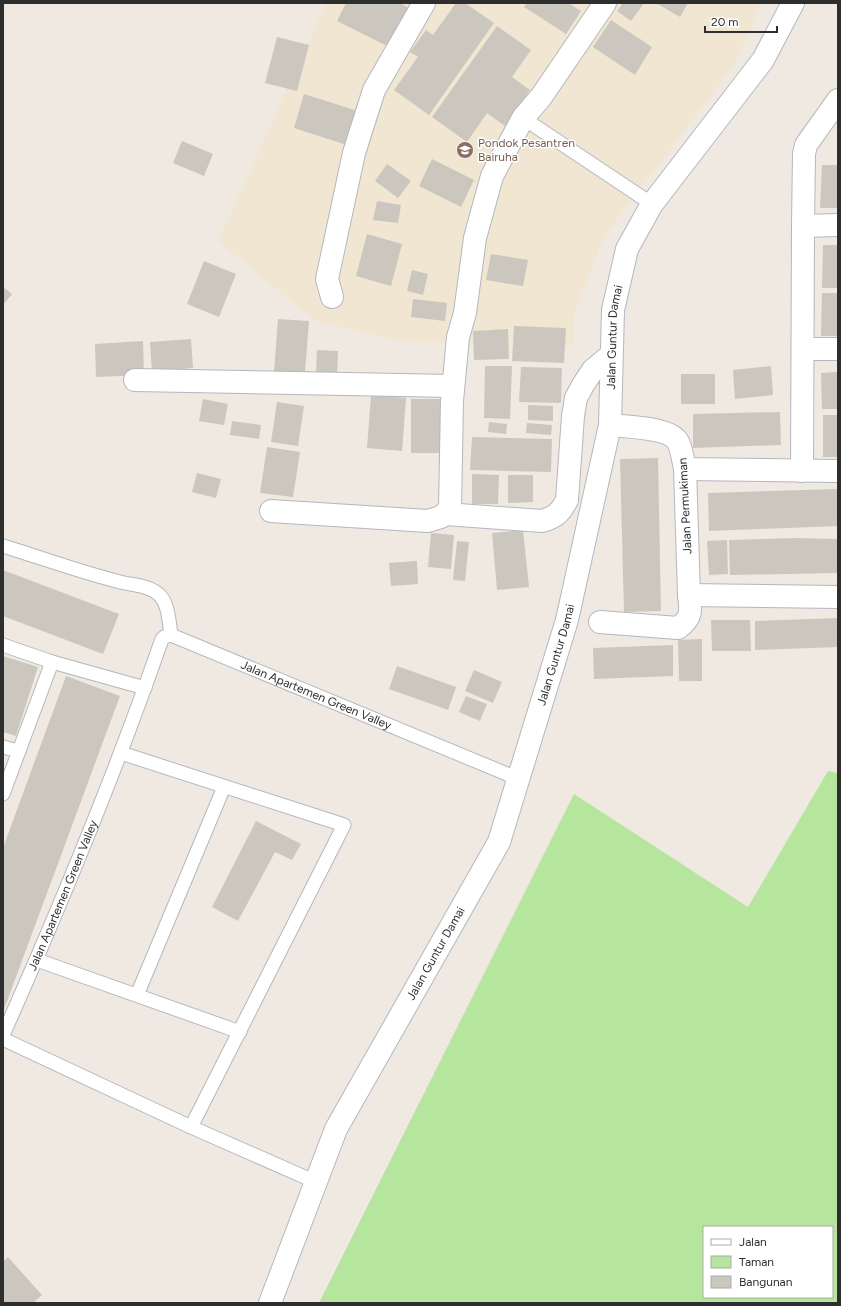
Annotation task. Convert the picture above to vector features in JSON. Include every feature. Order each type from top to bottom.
[{"type":"street","points":[[332,297],[327,279],[354,153],[367,111],[374,90],[424,3]]},
{"type":"street","points":[[272,511],[428,522],[446,514],[450,509],[452,401],[458,337],[465,313],[475,238],[492,176],[523,118],[605,3]]},
{"type":"street","name":"Jalan Guntur Damai","points":[[270,1303],[336,1129],[499,842],[567,620],[610,425],[613,310],[627,249],[652,204],[763,60],[793,3]]},
{"type":"street","points":[[802,470],[804,154],[810,137],[838,100]]},
{"type":"street","points":[[803,226],[838,225]]},
{"type":"street","points":[[802,349],[838,349]]},
{"type":"street","points":[[446,514],[542,521],[561,512],[567,500],[573,416],[576,398],[594,370],[612,355]]},
{"type":"street","points":[[135,380],[454,386]]},
{"type":"street","name":"Jalan Permukiman","points":[[600,622],[678,628],[686,623],[691,612],[689,595],[685,469],[683,456],[677,440],[666,432],[610,425]]},
{"type":"street","points":[[685,469],[838,471]]},
{"type":"street","points":[[689,595],[838,597]]},
{"type":"lane","points":[[523,118],[652,204]]},
{"type":"lane","points":[[3,546],[120,582],[143,586],[158,593],[166,608],[171,635]]},
{"type":"lane","name":"Jalan Apartemen Green Valley","points":[[3,1035],[36,960],[121,753],[162,640],[167,635],[171,635],[518,779]]},
{"type":"lane","points":[[3,644],[52,662],[145,688]]},
{"type":"lane","points":[[3,794],[52,662]]},
{"type":"lane","points":[[3,747],[19,751]]},
{"type":"lane","points":[[121,753],[344,825],[191,1127]]},
{"type":"lane","points":[[137,995],[224,787]]},
{"type":"lane","points":[[36,960],[240,1032]]},
{"type":"lane","points":[[3,1039],[191,1127],[316,1182]]},
{"type":"shaded area","name":"Pondok Pesantren Bairuha","points":[[326,3],[761,4],[736,62],[604,237],[575,311],[573,345],[405,342],[317,322],[218,241]]},
{"type":"green space","points":[[828,771],[838,773],[838,1303],[319,1303],[574,794],[748,907]]},
{"type":"building","points":[[346,3],[400,3],[409,8],[389,47],[337,21]]},
{"type":"building","points":[[456,3],[465,3],[494,23],[429,115],[394,90],[418,57],[410,52],[426,30],[433,35]]},
{"type":"building","points":[[527,3],[568,3],[581,11],[566,34],[524,7]]},
{"type":"building","points":[[623,3],[644,3],[631,21],[617,11]]},
{"type":"building","points":[[656,3],[688,3],[680,17]]},
{"type":"building","points":[[611,20],[652,47],[635,75],[593,47]]},
{"type":"building","points":[[497,26],[531,50],[512,77],[530,90],[505,126],[487,113],[467,142],[432,117]]},
{"type":"building","points":[[277,37],[309,45],[297,91],[265,83]]},
{"type":"building","points":[[304,94],[361,112],[350,146],[294,128]]},
{"type":"building","points":[[182,141],[213,154],[204,176],[173,163]]},
{"type":"building","points":[[432,159],[474,180],[461,207],[419,186]]},
{"type":"building","points":[[387,164],[411,181],[398,198],[375,181]]},
{"type":"building","points":[[822,165],[838,165],[838,208],[820,208]]},
{"type":"building","points":[[377,201],[401,205],[398,223],[373,220]]},
{"type":"building","points":[[367,234],[402,244],[391,286],[356,276]]},
{"type":"building","points":[[823,245],[838,245],[838,288],[822,288]]},
{"type":"building","points":[[491,254],[528,260],[523,286],[486,280]]},
{"type":"building","points":[[204,261],[236,274],[219,317],[187,304]]},
{"type":"building","points":[[412,270],[428,274],[423,295],[407,291]]},
{"type":"building","points":[[3,287],[12,294],[3,305]]},
{"type":"building","points":[[822,293],[838,293],[838,336],[821,336]]},
{"type":"building","points":[[413,299],[447,303],[445,321],[411,317]]},
{"type":"building","points":[[278,319],[309,321],[305,372],[274,371]]},
{"type":"building","points":[[514,326],[566,328],[564,363],[512,361]]},
{"type":"building","points":[[508,329],[509,359],[474,360],[473,331]]},
{"type":"building","points":[[191,339],[193,368],[152,371],[150,342]]},
{"type":"building","points":[[143,341],[144,375],[96,377],[95,344]]},
{"type":"building","points":[[317,350],[338,351],[337,375],[316,374]]},
{"type":"building","points":[[485,366],[512,366],[510,419],[484,418]]},
{"type":"building","points":[[771,366],[773,395],[735,399],[733,370]]},
{"type":"building","points":[[521,367],[562,368],[561,403],[519,402]]},
{"type":"building","points":[[838,372],[838,409],[822,409],[821,373]]},
{"type":"building","points":[[681,374],[715,374],[715,404],[681,404]]},
{"type":"building","points":[[371,395],[406,398],[402,451],[367,448]]},
{"type":"building","points":[[203,399],[228,404],[224,425],[199,421]]},
{"type":"building","points":[[411,399],[443,399],[443,453],[411,453]]},
{"type":"building","points":[[277,402],[304,406],[298,446],[271,442]]},
{"type":"building","points":[[528,405],[553,406],[553,421],[528,420]]},
{"type":"building","points":[[780,412],[781,445],[693,448],[693,414]]},
{"type":"building","points":[[823,415],[838,415],[838,457],[823,457]]},
{"type":"building","points":[[232,421],[261,425],[259,439],[230,435]]},
{"type":"building","points":[[489,422],[507,424],[506,434],[488,432]]},
{"type":"building","points":[[527,423],[552,425],[551,435],[526,433]]},
{"type":"building","points":[[472,437],[552,439],[551,472],[470,470]]},
{"type":"building","points":[[267,447],[300,452],[293,497],[260,493]]},
{"type":"building","points":[[658,458],[661,611],[624,612],[620,459]]},
{"type":"building","points":[[197,473],[221,479],[216,498],[192,492]]},
{"type":"building","points":[[472,474],[499,475],[498,504],[472,504]]},
{"type":"building","points":[[508,475],[533,475],[533,502],[508,503]]},
{"type":"building","points":[[838,489],[838,526],[709,531],[708,493]]},
{"type":"building","points":[[523,530],[529,587],[497,590],[492,533]]},
{"type":"building","points":[[431,533],[454,535],[451,569],[428,567]]},
{"type":"building","points":[[796,538],[838,539],[838,573],[730,575],[729,540]]},
{"type":"building","points":[[727,540],[728,574],[709,575],[707,541]]},
{"type":"building","points":[[457,541],[469,542],[465,581],[453,580]]},
{"type":"building","points":[[417,561],[418,584],[391,586],[389,563]]},
{"type":"building","points":[[3,570],[119,614],[103,654],[3,616]]},
{"type":"building","points":[[838,618],[838,647],[755,650],[755,621]]},
{"type":"building","points":[[711,620],[750,620],[751,651],[712,651]]},
{"type":"building","points":[[702,639],[702,681],[679,681],[678,640]]},
{"type":"building","points":[[673,645],[673,676],[594,679],[593,648]]},
{"type":"building","points":[[3,656],[38,667],[16,736],[3,732]]},
{"type":"building","points":[[397,666],[456,687],[448,710],[389,689]]},
{"type":"building","points":[[474,670],[502,682],[493,703],[465,691]]},
{"type":"building","points":[[66,676],[120,696],[3,1012],[3,848]]},
{"type":"building","points":[[466,696],[487,704],[480,721],[459,712]]},
{"type":"building","points":[[256,821],[301,844],[292,860],[275,852],[238,921],[212,907]]},
{"type":"building","points":[[8,1257],[42,1295],[33,1303],[3,1303],[3,1262]]},
{"type":"place","name":"Pondok Pesantren Bairuha","points":[[465,150]]}]
